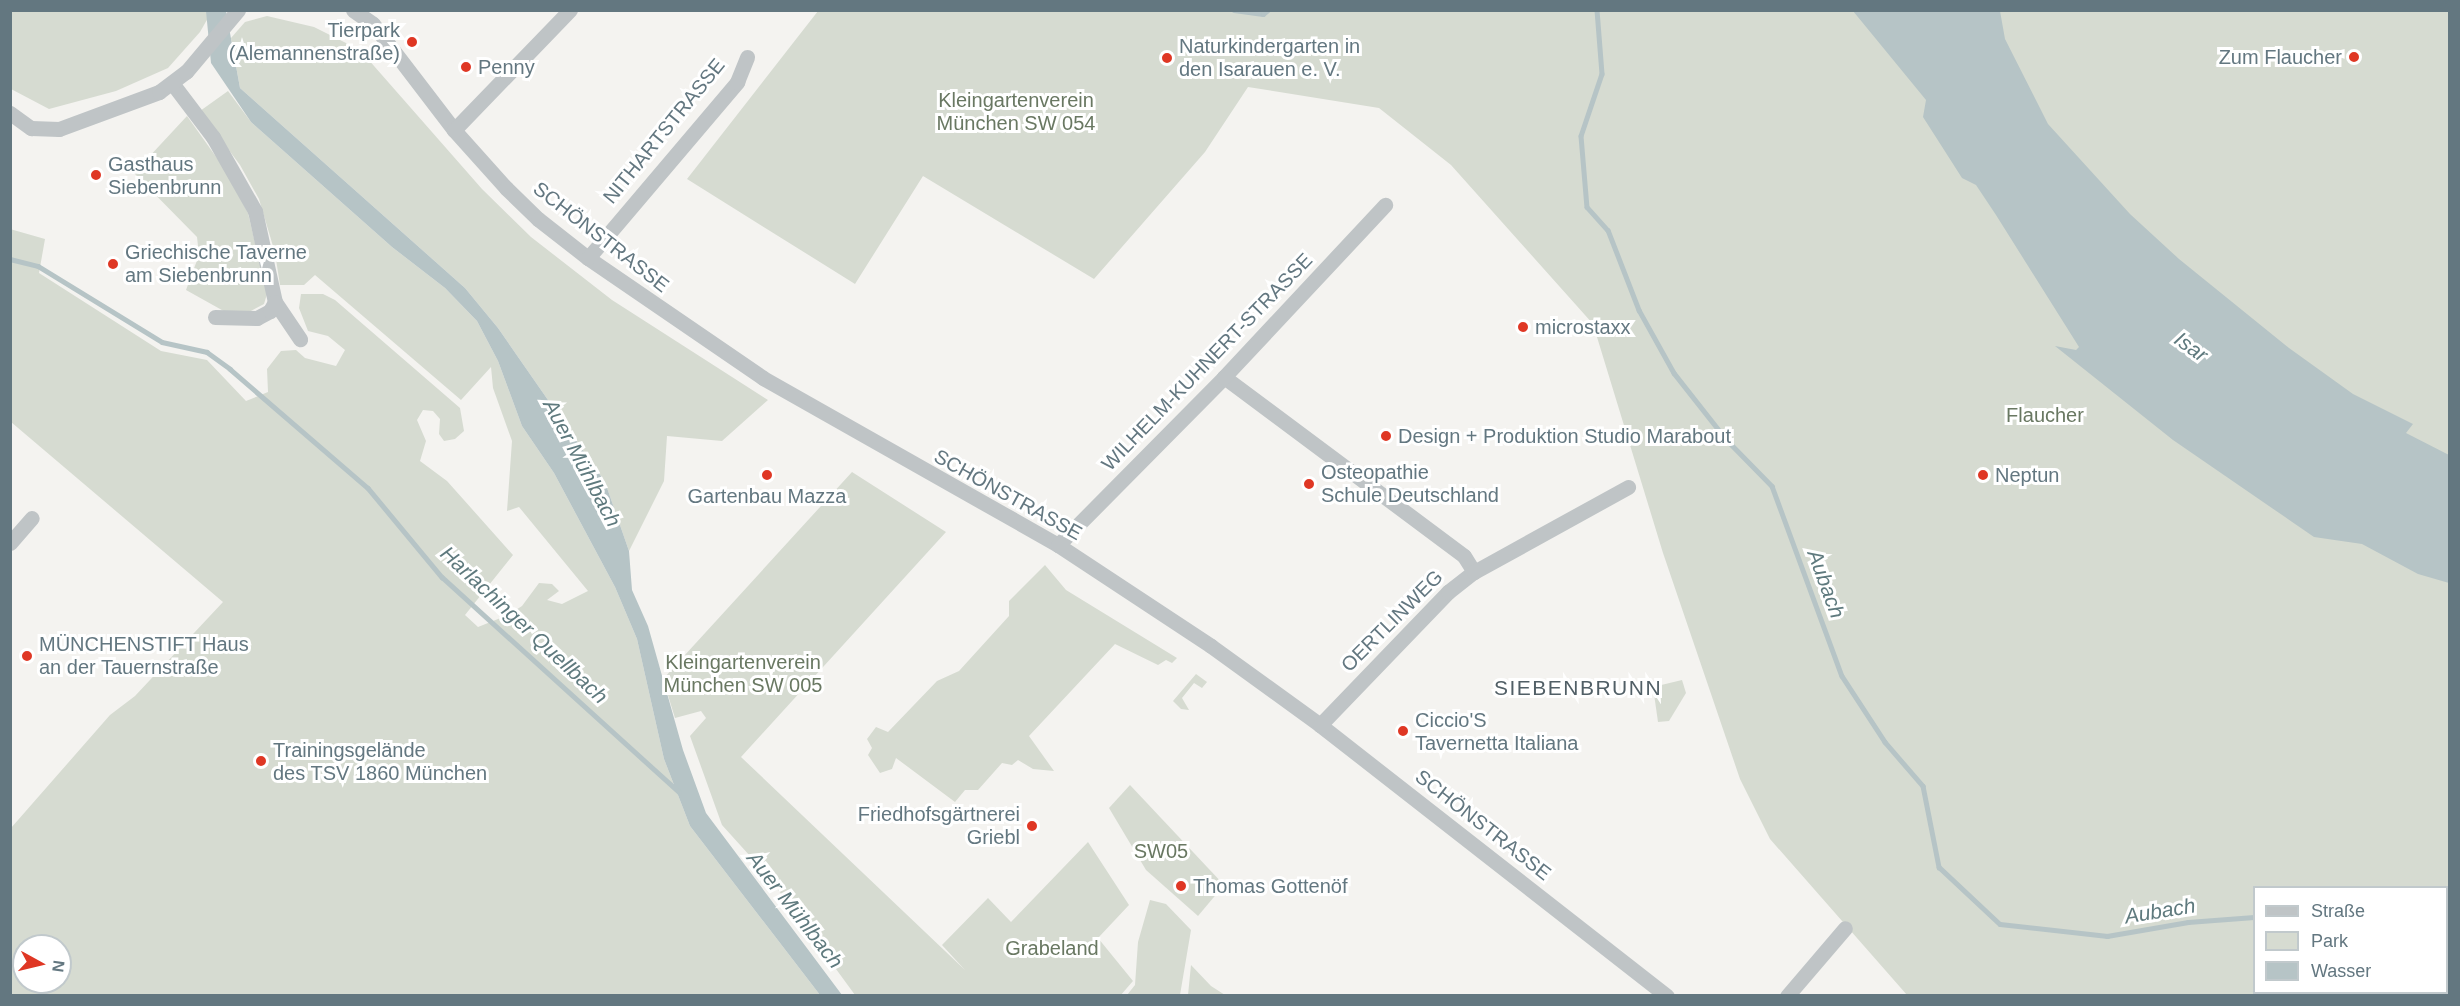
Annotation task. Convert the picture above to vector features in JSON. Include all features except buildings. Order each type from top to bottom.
[{"type":"street","name":"SCHÖNSTRASSE","points":[[353,10],[373,24],[454,130],[538,219],[588,258],[696,335],[783,390],[1058,545],[1320,725],[1667,996]]},
{"type":"street","points":[[454,130],[570,10]]},
{"type":"street","points":[[10,114],[31,128],[59,129],[123,106],[172,83],[206,50],[234,15]]},
{"type":"street","name":"NITHARTSTRASSE","points":[[588,258],[736,82],[747,57]]},
{"type":"street","points":[[172,83],[213,137],[255,211],[275,302],[300,339]]},
{"type":"street","name":"WILHELM-KUHNERT-STRASSE","points":[[1058,545],[1224,377],[1385,205]]},
{"type":"street","points":[[215,317],[257,318],[275,302]]},
{"type":"street","points":[[1224,377],[1464,556],[1474,572]]},
{"type":"street","name":"OERTLINWEG","points":[[1320,725],[1420,618],[1474,572],[1628,487]]},
{"type":"street","points":[[10,543],[32,518]]},
{"type":"street","points":[[1787,996],[1845,928]]},
{"type":"green space","points":[[10,11],[212,11],[200,32],[168,68],[116,91],[49,109],[11,89]]},
{"type":"green space","name":"Flaucher","points":[[818,11],[2449,11],[2449,995],[1907,995],[1770,839],[1740,779],[1663,553],[1593,324],[1451,165],[1379,108],[1248,87],[1205,152],[1094,279],[923,176],[855,284],[687,179]]},
{"type":"green space","points":[[267,16],[314,27],[360,50],[482,189],[531,237],[612,300],[768,400],[722,441],[667,436],[664,481],[629,551],[605,482],[498,328],[465,288],[240,88],[231,38],[245,22]]},
{"type":"green space","points":[[228,91],[251,122],[392,247],[445,288],[477,321],[498,361],[522,426],[554,473],[615,587],[637,639],[664,759],[690,826],[820,995],[11,995],[11,828],[110,715],[135,696],[223,602],[11,422],[10,229],[45,239],[39,273],[161,351],[207,360],[246,401],[268,392],[267,369],[281,351],[296,350],[305,358],[336,366],[345,350],[328,336],[308,331],[299,308],[301,294],[323,294],[335,300],[460,408],[464,431],[455,439],[444,441],[439,434],[440,419],[433,411],[423,410],[417,420],[426,441],[420,461],[447,481],[513,555],[465,615],[478,627],[508,615],[522,606],[539,583],[552,584],[559,591],[547,600],[562,604],[588,591],[519,507],[507,511],[512,441],[493,388],[491,367],[461,400],[315,275],[304,285],[280,285],[275,253],[259,199],[240,165],[200,111]]},
{"type":"green space","points":[[187,116],[229,175],[248,213],[267,294],[264,304],[249,312],[229,314],[186,290],[199,255],[197,237],[134,173]]},
{"type":"green space","name":"Kleingartenverein München SW 005","points":[[852,472],[946,532],[741,757],[965,970],[942,945],[988,898],[1011,922],[1088,842],[1129,905],[1098,938],[1133,981],[1120,996],[855,995],[768,876],[722,825],[690,736],[706,718],[701,711],[675,718],[663,679]]},
{"type":"green space","points":[[1045,565],[1066,590],[1177,658],[1172,663],[1166,660],[1158,665],[1115,644],[1029,736],[1054,771],[1033,769],[1018,760],[1012,765],[1002,763],[978,790],[965,790],[955,802],[896,758],[892,769],[880,773],[868,755],[872,748],[867,739],[876,727],[888,732],[937,681],[959,671],[1009,616],[1009,601]]},
{"type":"green space","points":[[1196,674],[1207,682],[1202,688],[1194,683],[1182,698],[1189,710],[1181,709],[1173,701]]},
{"type":"green space","points":[[1682,680],[1686,693],[1669,721],[1658,722],[1653,687]]},
{"type":"green space","name":"SW05","points":[[1130,785],[1224,885],[1198,916],[1146,870],[1109,808]]},
{"type":"green space","points":[[1150,900],[1166,904],[1191,930],[1180,995],[1127,995],[1135,985],[1138,942]]},
{"type":"green space","points":[[1191,965],[1211,986],[1225,995],[1188,995]]},
{"type":"water","name":"Auer Mühlbach","points":[[206,11],[226,11],[240,88],[465,288],[498,328],[605,482],[629,551],[632,590],[648,626],[683,750],[706,813],[842,995],[820,995],[690,826],[664,759],[637,639],[615,587],[554,473],[522,426],[498,361],[477,321],[445,288],[392,247],[251,122],[211,63]]},
{"type":"water","name":"Isar","points":[[1853,11],[2000,11],[2005,39],[2048,124],[2130,214],[2179,259],[2289,348],[2353,394],[2413,424],[2406,433],[2449,455],[2449,583],[2418,574],[2362,544],[2314,537],[2173,440],[2055,346],[2076,350],[2079,347],[1976,185],[1962,178],[1923,117],[1926,100]]},
{"type":"waterway","name":"Aubach","points":[[1234,10],[1263,14],[1268,10]]},
{"type":"waterway","name":"Aubach","points":[[1597,10],[1602,74],[1581,136],[1587,207],[1608,230],[1639,310],[1674,373],[1726,439],[1772,486],[1842,676],[1885,742],[1923,786],[1939,867],[2000,924],[2107,936],[2188,922],[2253,917]]},
{"type":"waterway","name":"Harlachinger Quellbach","points":[[10,259],[38,266],[162,342],[207,352],[230,369],[368,488],[442,577],[679,792]]},
{"type":"place","name":"Tierpark (Alemannenstraße)","points":[[412,42]]},
{"type":"place","name":"Zum Flaucher","points":[[2354,57]]},
{"type":"place","name":"Naturkindergarten in den Isarauen e. V.","points":[[1167,58]]},
{"type":"place","name":"Penny","points":[[466,67]]},
{"type":"place","name":"Gasthaus Siebenbrunn","points":[[96,175]]},
{"type":"place","name":"Griechische Taverne am Siebenbrunn","points":[[113,264]]},
{"type":"place","name":"microstaxx","points":[[1523,327]]},
{"type":"place","name":"Design + Produktion Studio Marabout","points":[[1386,436]]},
{"type":"place","name":"Gartenbau Mazza","points":[[767,475]]},
{"type":"place","name":"Neptun","points":[[1983,475]]},
{"type":"place","name":"Osteopathie Schule Deutschland","points":[[1309,484]]},
{"type":"place","name":"MÜNCHENSTIFT Haus an der Tauernstraße","points":[[27,656]]},
{"type":"place","name":"Ciccio'S Tavernetta Italiana","points":[[1403,731]]},
{"type":"place","name":"Trainingsgelände des TSV 1860 München","points":[[261,761]]},
{"type":"place","name":"Friedhofsgärtnerei Griebl","points":[[1032,826]]},
{"type":"place","name":"Thomas Gottenöf","points":[[1181,886]]},
{"type":"district","name":"SIEBENBRUNN","points":[[1578,688]]},
{"type":"park label","name":"Kleingartenverein München SW 054","points":[[1016,112]]},
{"type":"park label","name":"Grabeland","points":[[1052,948]]}]
